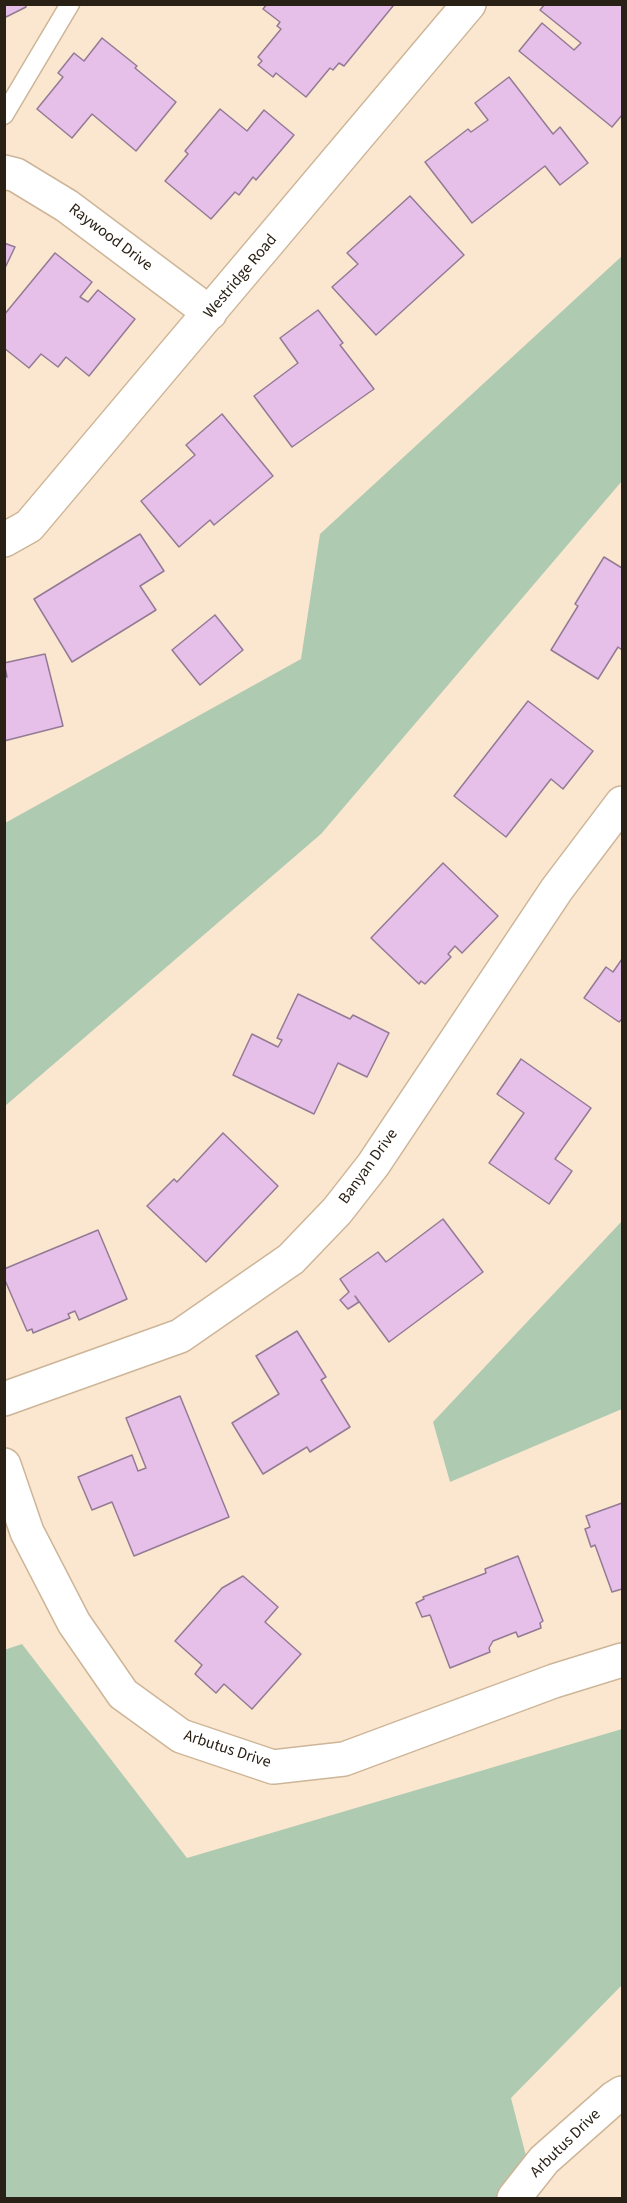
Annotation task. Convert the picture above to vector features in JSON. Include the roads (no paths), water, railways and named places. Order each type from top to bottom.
[{"type":"street","name":"Westridge Road","points":[[4,540],[29,526],[469,4]]},
{"type":"street","name":"Raywood Drive","points":[[4,172],[16,175],[67,206],[210,313]]},
{"type":"street","name":"Banyan Drive","points":[[4,1399],[180,1336],[291,1258],[337,1211],[373,1165],[557,889],[622,803]]},
{"type":"street","name":"Arbutus Drive","points":[[4,1465],[27,1532],[74,1623],[123,1694],[181,1736],[273,1767],[344,1759],[554,1681],[622,1660]]},
{"type":"street","name":"Arbutus Drive","points":[[514,2199],[544,2160],[622,2093]]},
{"type":"lane","points":[[4,115],[70,4]]}]
